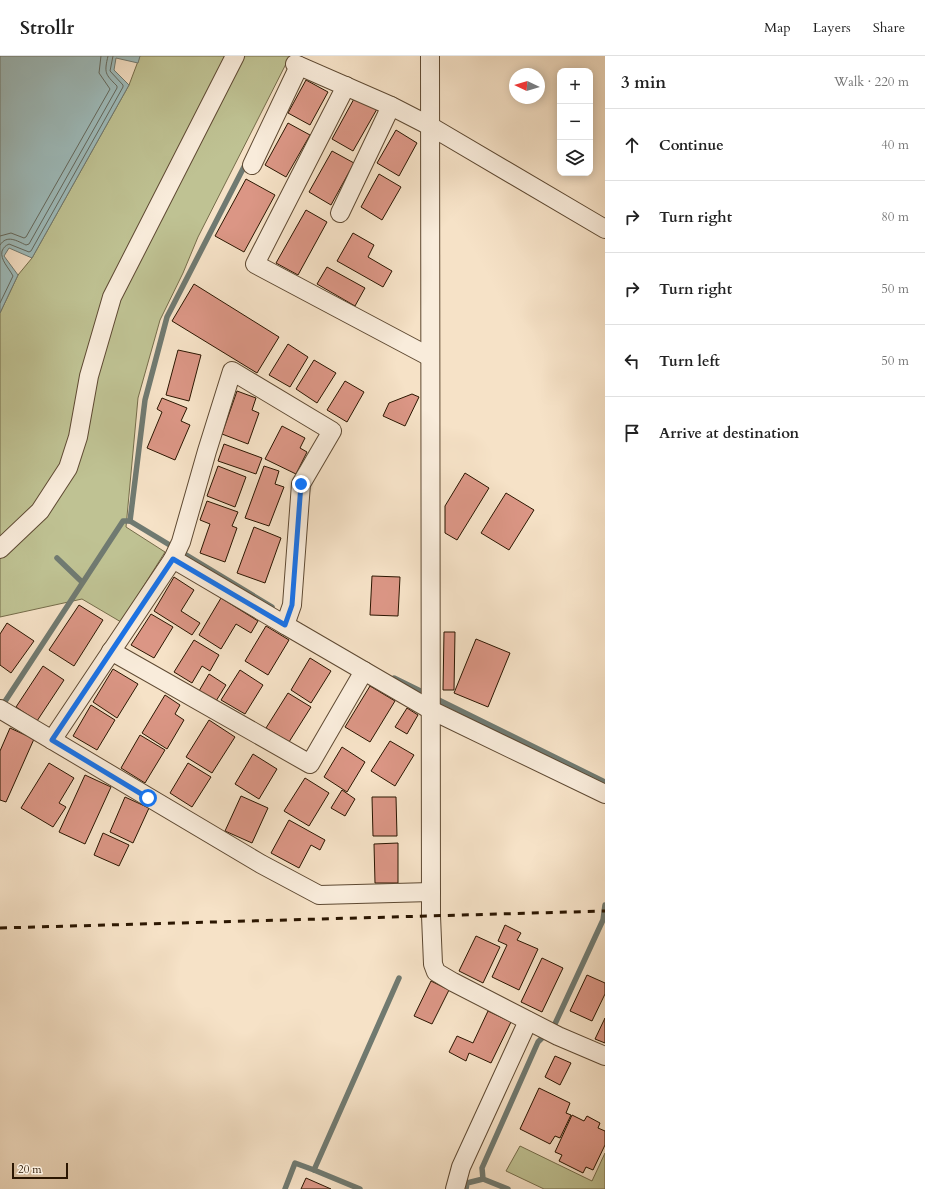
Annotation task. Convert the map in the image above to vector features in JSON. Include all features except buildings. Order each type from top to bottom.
[{"type":"street","points":[[0,549],[40,511],[68,468],[78,437],[89,376],[112,297],[235,56]]},
{"type":"street","points":[[430,56],[431,892],[433,964],[436,972],[453,982],[543,1028],[605,1056]]},
{"type":"street","points":[[252,165],[297,65],[391,106],[430,126],[605,229]]},
{"type":"street","points":[[346,86],[255,264],[430,357]]},
{"type":"street","points":[[340,213],[391,106]]},
{"type":"street","points":[[52,740],[176,551],[232,371],[332,431],[301,484],[288,616]]},
{"type":"street","points":[[176,551],[288,616],[364,671],[431,700],[605,794]]},
{"type":"street","points":[[111,651],[310,764],[364,671]]},
{"type":"street","points":[[3,711],[261,864],[320,895],[431,892]]},
{"type":"street","points":[[454,1189],[461,1167],[543,1028]]},
{"type":"green space","points":[[140,56],[290,56],[198,237],[183,273],[160,320],[138,398],[126,527],[165,552],[121,622],[82,599],[0,617],[0,313],[18,275],[32,258],[129,85]]},
{"type":"green space","points":[[520,1146],[592,1181],[605,1153],[605,1189],[544,1189],[506,1171]]},
{"type":"water","points":[[0,56],[140,56],[138,63],[116,58],[114,70],[129,85],[32,258],[9,248],[4,256],[18,275],[0,313]]},
{"type":"waterway","points":[[130,521],[145,400],[167,317],[247,161]]},
{"type":"waterway","points":[[2,706],[123,521],[130,521],[272,607]]},
{"type":"waterway","points":[[57,558],[82,582]]},
{"type":"waterway","points":[[394,678],[605,782]]},
{"type":"waterway","points":[[508,1189],[483,1179],[482,1168],[538,1042],[554,1026],[603,920],[605,905]]},
{"type":"waterway","points":[[285,1189],[295,1163],[314,1170],[399,978]]},
{"type":"waterway","points":[[314,1170],[360,1189]]},
{"type":"waterway","points":[[466,1189],[467,1183],[483,1179]]},
{"type":"railway","points":[[0,928],[605,911]]},
{"type":"route","points":[[148,798],[52,740],[173,559],[285,625],[292,605],[301,484]]}]
